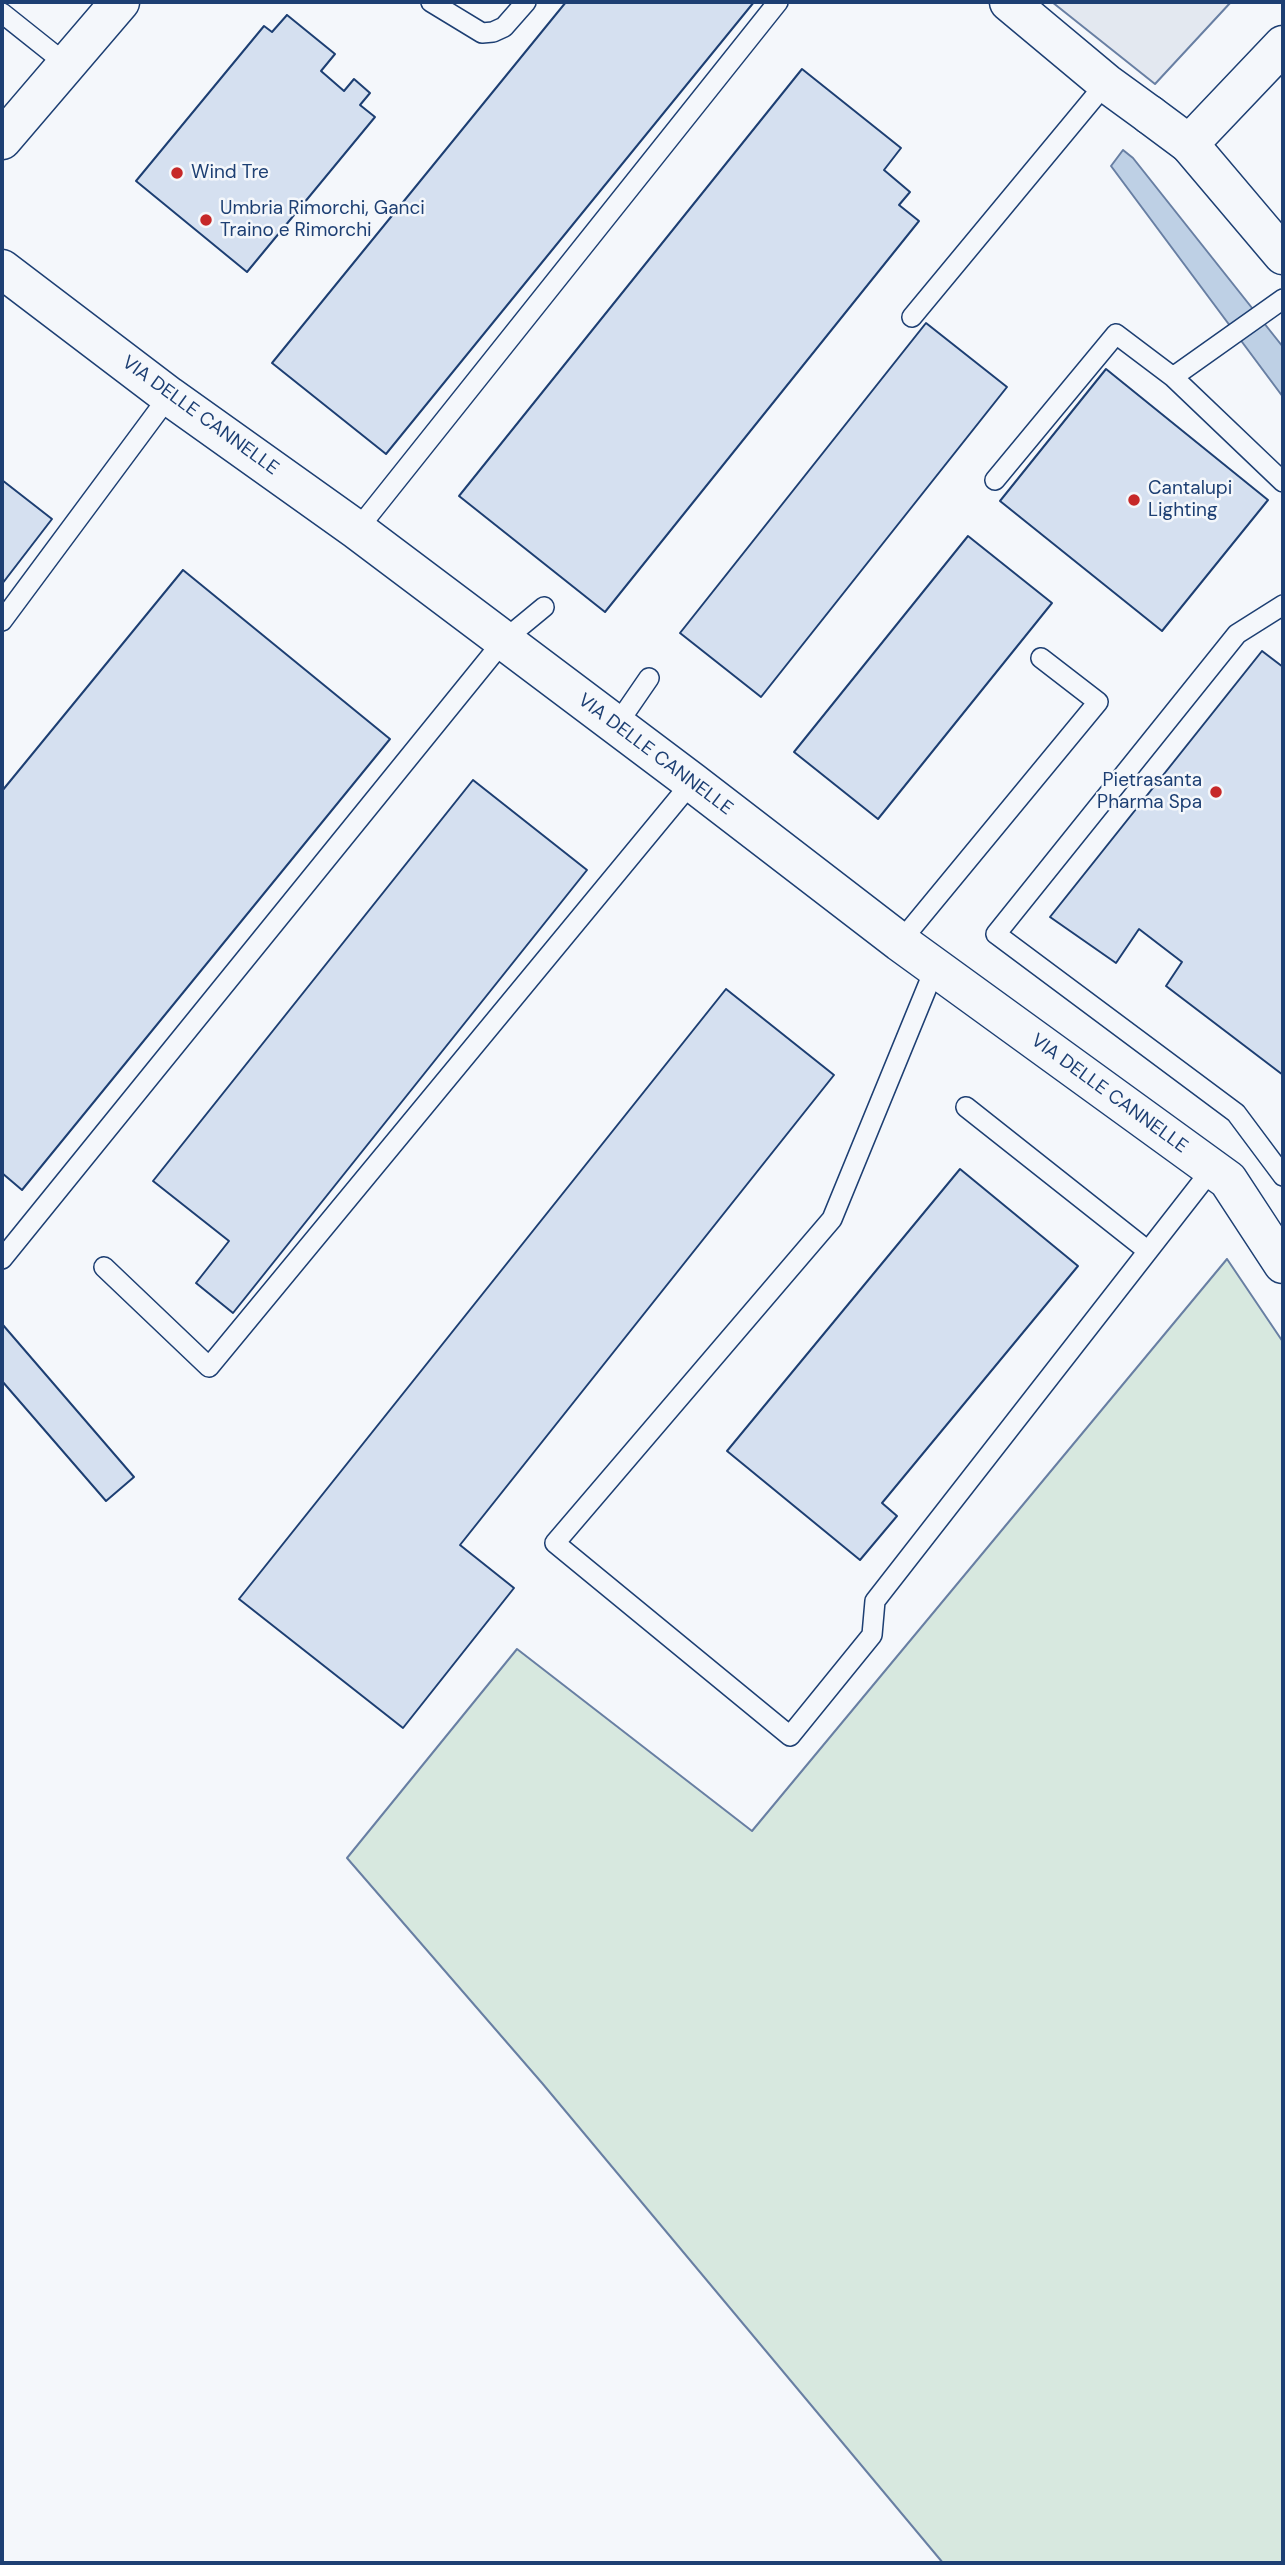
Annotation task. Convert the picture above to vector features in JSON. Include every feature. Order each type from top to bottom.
[{"type":"street","points":[[2,141],[120,2]]},
{"type":"street","points":[[1009,2],[1106,83],[1189,144],[1283,256]]},
{"type":"street","points":[[1189,144],[1283,45]]},
{"type":"street","name":"VIA DELLE CANNELLE","points":[[2,269],[169,396],[357,530],[504,640],[900,942],[1228,1180],[1283,1264]]},
{"type":"lane","points":[[431,2],[482,33],[504,27],[526,2]]},
{"type":"lane","points":[[357,530],[778,2]]},
{"type":"lane","points":[[2,13],[66,64]]},
{"type":"lane","points":[[912,317],[1106,83]]},
{"type":"lane","points":[[1173,377],[1283,299]]},
{"type":"lane","points":[[995,480],[1116,334],[1173,377],[1283,482]]},
{"type":"lane","points":[[2,621],[169,396]]},
{"type":"lane","points":[[1283,605],[1237,634],[996,934],[1236,1113],[1283,1176]]},
{"type":"lane","points":[[2,1259],[504,640],[544,607]]},
{"type":"lane","points":[[900,942],[1098,702],[1041,658]]},
{"type":"lane","points":[[616,726],[649,678]]},
{"type":"lane","points":[[104,1267],[209,1367],[692,782]]},
{"type":"lane","points":[[935,968],[832,1219],[555,1543],[790,1736],[872,1634],[875,1601],[1212,1169]]},
{"type":"lane","points":[[966,1107],[1148,1251]]},
{"type":"shaded area","points":[[1052,2],[1231,2],[1155,84]]},
{"type":"shaded area","points":[[1227,1259],[1283,1342],[1283,2563],[943,2563],[542,2083],[347,1858],[517,1649],[752,1831]]},
{"type":"water","points":[[1123,150],[1133,158],[1283,347],[1283,397],[1111,166]]},
{"type":"building","points":[[566,2],[754,2],[386,454],[272,363]]},
{"type":"building","points":[[287,15],[335,54],[321,71],[344,91],[354,79],[370,93],[360,105],[375,117],[247,272],[136,181],[264,26],[272,32]]},
{"type":"building","points":[[802,69],[901,148],[884,170],[910,192],[899,205],[919,221],[605,612],[459,496]]},
{"type":"building","points":[[926,323],[1007,387],[761,697],[680,633]]},
{"type":"building","name":"Cantalupi Lighting","points":[[1106,369],[1268,500],[1162,631],[1000,501]]},
{"type":"building","points":[[2,480],[52,519],[2,584]]},
{"type":"building","points":[[968,536],[1052,603],[878,819],[794,752]]},
{"type":"building","points":[[183,570],[390,739],[22,1190],[2,1173],[2,791]]},
{"type":"building","name":"Pietrasanta Pharma Spa","points":[[1262,651],[1283,667],[1283,1075],[1166,986],[1182,962],[1139,929],[1116,963],[1050,917]]},
{"type":"building","points":[[473,780],[587,870],[233,1313],[196,1283],[229,1241],[153,1181]]},
{"type":"building","points":[[726,989],[834,1075],[460,1545],[514,1588],[403,1728],[239,1599]]},
{"type":"building","points":[[960,1169],[1078,1266],[882,1503],[897,1516],[860,1560],[727,1451]]},
{"type":"building","points":[[3,1325],[134,1477],[106,1501],[2,1381]]},
{"type":"place","name":"Wind Tre","points":[[177,173]]},
{"type":"place","name":"Umbria Rimorchi, Ganci Traino e Rimorchi","points":[[206,220]]},
{"type":"place","name":"Cantalupi Lighting","points":[[1134,500]]},
{"type":"place","name":"Pietrasanta Pharma Spa","points":[[1216,792]]}]
